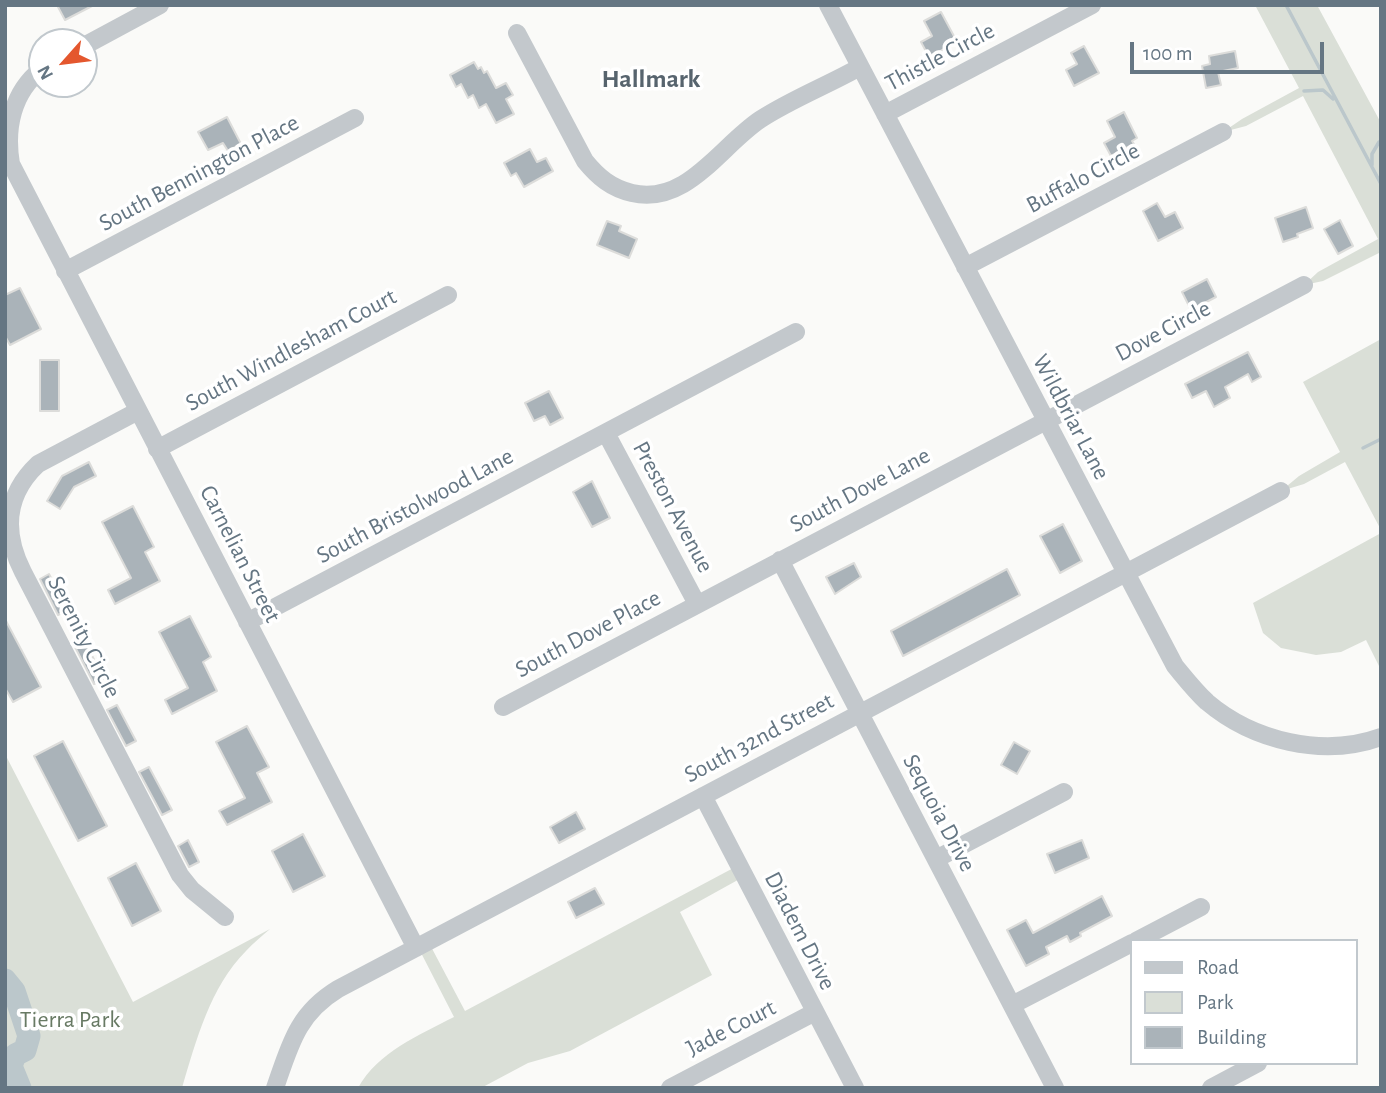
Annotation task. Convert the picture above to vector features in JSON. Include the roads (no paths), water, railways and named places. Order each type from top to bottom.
[{"type":"street","points":[[98,38],[160,5]]},
{"type":"street","name":"Wildbriar Lane","points":[[828,5],[1175,666],[1190,685],[1217,709],[1248,729],[1275,739],[1323,746],[1357,743],[1381,737]]},
{"type":"street","name":"Thistle Circle","points":[[885,114],[1092,5]]},
{"type":"street","points":[[517,33],[584,161],[607,183],[637,194],[653,195],[683,185],[763,118],[860,67]]},
{"type":"street","name":"Carnelian Street","points":[[28,83],[18,98],[8,132],[11,164],[416,948]]},
{"type":"street","name":"South Bennington Place","points":[[65,271],[355,118]]},
{"type":"street","name":"Buffalo Circle","points":[[965,267],[1223,132]]},
{"type":"street","name":"Dove Circle","points":[[1045,420],[1304,285]]},
{"type":"street","name":"South Windlesham Court","points":[[157,449],[448,295]]},
{"type":"street","name":"South Bristolwood Lane","points":[[247,622],[796,332]]},
{"type":"street","name":"Serenity Circle","points":[[138,411],[38,464],[29,472],[19,485],[14,500],[10,531],[12,546],[180,875],[192,890],[225,918]]},
{"type":"street","name":"South Dove Lane","points":[[697,604],[1045,420]]},
{"type":"street","name":"Preston Avenue","points":[[606,432],[697,604]]},
{"type":"street","name":"South 32nd Street","points":[[275,1088],[291,1040],[311,1009],[338,989],[1281,491]]},
{"type":"street","name":"Sequoia Drive","points":[[780,560],[1055,1088]]},
{"type":"street","name":"South Dove Place","points":[[503,707],[697,604]]},
{"type":"street","points":[[936,859],[1064,792]]},
{"type":"street","name":"Diadem Drive","points":[[703,796],[855,1088]]},
{"type":"street","points":[[1140,939],[1201,907]]},
{"type":"street","points":[[1012,1005],[1130,944]]},
{"type":"street","name":"Jade Court","points":[[670,1088],[815,1012]]},
{"type":"street","points":[[1211,1088],[1254,1065]]},
{"type":"waterway","points":[[1286,5],[1381,184]]},
{"type":"waterway","points":[[1304,91],[1323,90],[1333,99]]},
{"type":"waterway","points":[[1372,165],[1372,154],[1379,142]]},
{"type":"waterway","points":[[1363,448],[1381,439]]},
{"type":"waterway","points":[[5,980],[14,991],[29,1036],[25,1050],[15,1055],[11,1066],[20,1088]]},
{"type":"district","name":"Hallmark","points":[[651,79]]},
{"type":"park label","name":"Tierra Park","points":[[70,1020]]}]
